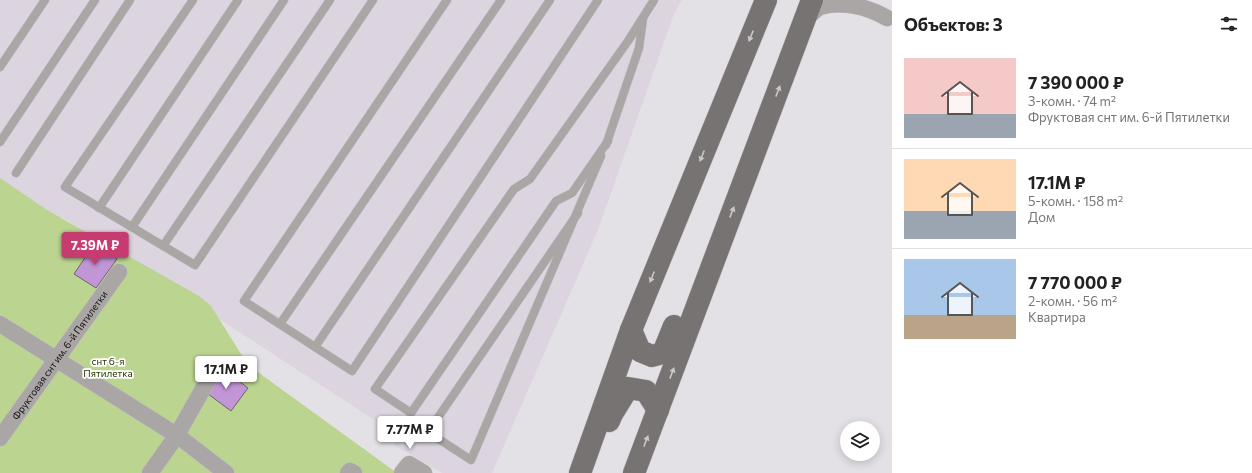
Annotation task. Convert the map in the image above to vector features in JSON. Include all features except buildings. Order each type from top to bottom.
[{"type":"main road","points":[[580,473],[631,330],[766,0]]},
{"type":"main road","points":[[634,473],[812,0]]},
{"type":"main road","points":[[631,330],[640,350],[652,356],[663,353],[684,303],[722,240]]},
{"type":"main road","points":[[591,473],[612,414],[628,388],[646,391],[658,410]]},
{"type":"street","points":[[876,0],[890,18]]},
{"type":"street","points":[[804,20],[821,6],[836,1],[857,2],[890,18]]},
{"type":"street","name":"Фруктовая снт им. 6-й Пятилетки","points":[[0,438],[119,272]]},
{"type":"street","points":[[0,324],[178,436],[226,473]]},
{"type":"street","points":[[150,473],[178,436],[178,433],[212,374]]},
{"type":"street","points":[[402,473],[409,464],[424,473]]},
{"type":"street","points":[[348,473],[350,471],[354,473]]},
{"type":"lane","points":[[0,67],[45,0]]},
{"type":"lane","points":[[0,142],[95,0]]},
{"type":"lane","points":[[16,173],[130,0]]},
{"type":"lane","points":[[193,0],[65,187],[195,265],[373,0]]},
{"type":"lane","points":[[99,208],[238,0]]},
{"type":"lane","points":[[132,227],[284,0]]},
{"type":"lane","points":[[164,246],[330,0]]},
{"type":"lane","points":[[447,0],[244,301],[352,370],[598,0]]},
{"type":"lane","points":[[280,324],[500,0]]},
{"type":"lane","points":[[315,347],[550,0]]},
{"type":"lane","points":[[608,140],[572,193],[556,201],[411,413],[375,389],[514,189],[530,179],[628,41],[654,0]]},
{"type":"lane","points":[[578,213],[428,432],[471,460],[578,213],[608,140],[639,48],[644,16]]},
{"type":"shaded area","points":[[0,0],[682,0],[674,14],[598,230],[492,473],[442,473],[394,445],[399,436],[62,217],[57,222],[0,193]]},
{"type":"green space","name":"снт 6-я Пятилетка","points":[[0,178],[47,210],[199,296],[211,306],[248,365],[397,473],[0,473]]}]
